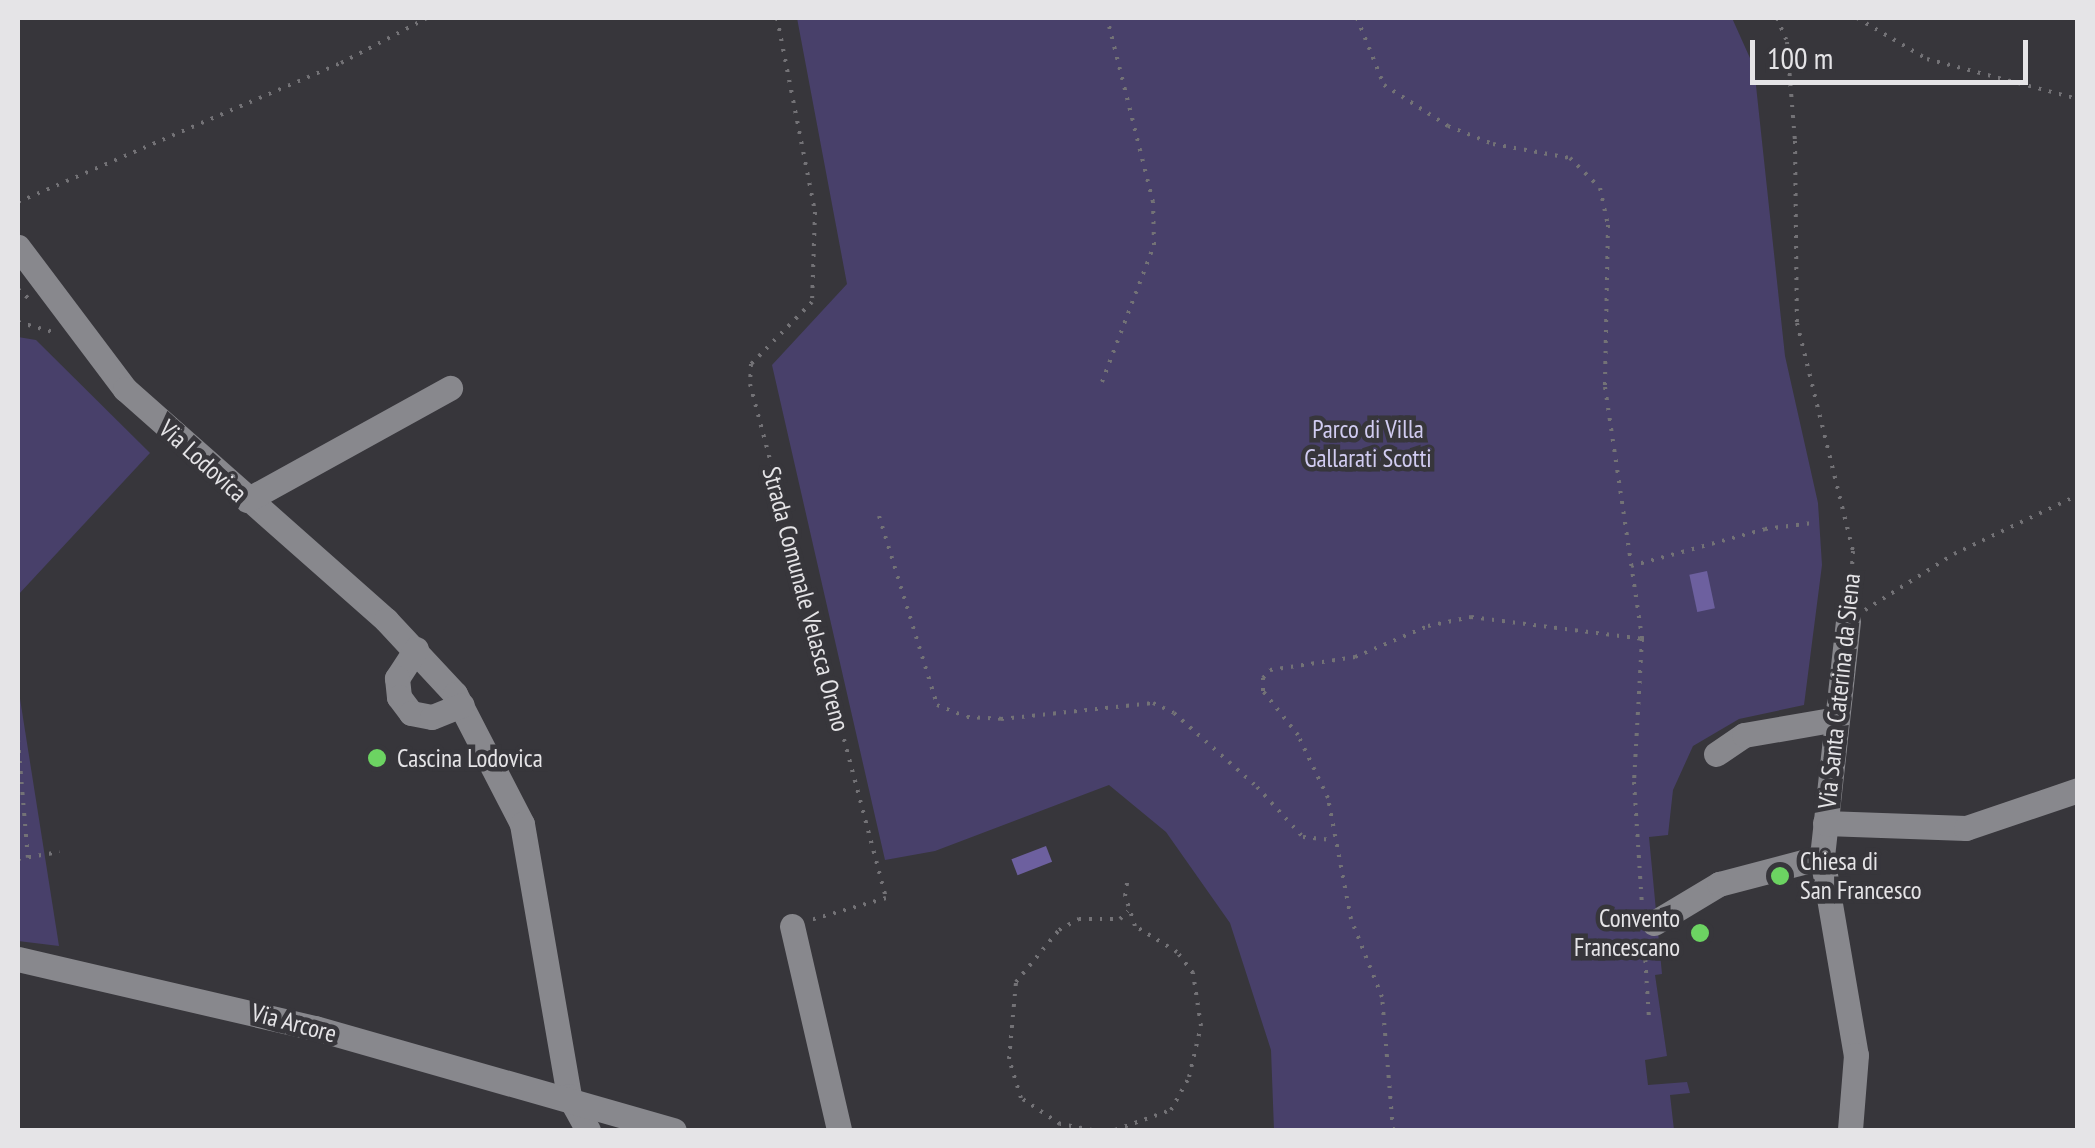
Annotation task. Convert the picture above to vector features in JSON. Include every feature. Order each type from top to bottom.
[{"type":"street","name":"Via Lodovica","points":[[18,247],[74,344],[416,650],[462,704],[522,824],[569,1096],[588,1130]]},
{"type":"street","points":[[247,500],[450,388]]},
{"type":"street","name":"Via Santa Caterina da Siena","points":[[1848,620],[1822,858],[1856,1055],[1850,1130]]},
{"type":"street","points":[[416,650],[397,678],[399,697],[411,714],[432,717],[462,704]]},
{"type":"street","points":[[1716,754],[1744,735],[1837,719]]},
{"type":"street","points":[[1826,823],[1966,828],[2078,790]]},
{"type":"street","points":[[1654,924],[1718,884],[1822,858]]},
{"type":"street","points":[[792,926],[838,1130]]},
{"type":"street","name":"Via Arcore","points":[[18,959],[177,993],[569,1096],[674,1130]]},
{"type":"path","points":[[18,202],[341,62],[426,18]]},
{"type":"path","name":"Strada Comunale Velasca Oreno","points":[[777,18],[815,212],[812,302],[751,364],[750,384],[886,898],[792,926]]},
{"type":"path","points":[[1102,382],[1154,245],[1152,202],[1107,18]]},
{"type":"path","points":[[1356,18],[1384,85],[1448,126],[1493,144],[1570,158],[1600,188],[1608,224],[1605,387],[1642,639],[1634,782],[1649,1018]]},
{"type":"path","name":"Via Santa Caterina da Siena","points":[[1776,18],[1787,42],[1794,141],[1797,324],[1853,551],[1848,620]]},
{"type":"path","points":[[1856,18],[1927,59],[2078,99]]},
{"type":"path","points":[[18,289],[36,306]]},
{"type":"path","points":[[44,316],[56,333],[74,344]]},
{"type":"path","points":[[18,322],[56,333],[74,344]]},
{"type":"path","points":[[1848,620],[1954,554],[2078,495]]},
{"type":"path","points":[[879,516],[937,705],[967,717],[1001,719],[1153,703],[1174,713],[1258,787],[1302,837],[1334,840]]},
{"type":"path","points":[[1631,566],[1765,528],[1813,523]]},
{"type":"path","points":[[1392,1130],[1382,997],[1351,919],[1314,765],[1263,691],[1270,670],[1355,658],[1416,630],[1472,617],[1642,639]]},
{"type":"path","points":[[18,740],[28,858]]},
{"type":"path","points":[[18,860],[59,852]]},
{"type":"path","points":[[1115,1130],[1171,1110],[1190,1077],[1201,1026],[1193,973],[1177,952],[1135,926],[1128,911],[1128,878]]},
{"type":"path","points":[[1092,1130],[1060,1124],[1021,1098],[1009,1059],[1016,982],[1059,930],[1079,920],[1120,919],[1128,911]]},
{"type":"green space","name":"Parco di Villa Gallarati Scotti","points":[[797,18],[1732,18],[1754,67],[1785,356],[1818,503],[1822,565],[1804,705],[1739,719],[1693,746],[1673,790],[1668,835],[1649,837],[1662,974],[1655,975],[1667,1056],[1645,1060],[1648,1085],[1687,1082],[1690,1093],[1670,1095],[1674,1130],[1274,1130],[1271,1050],[1230,923],[1166,832],[1109,785],[935,851],[885,860],[772,365],[847,284]]},
{"type":"green space","points":[[18,337],[36,340],[150,453],[18,595]]},
{"type":"green space","points":[[18,686],[59,946],[18,941]]},
{"type":"shaded area","points":[[1707,571],[1715,608],[1697,612],[1689,575]]},
{"type":"shaded area","points":[[1046,846],[1052,862],[1018,875],[1011,859]]},
{"type":"place","name":"Cascina Lodovica","points":[[377,758]]},
{"type":"place","name":"Chiesa di San Francesco","points":[[1780,876]]},
{"type":"place","name":"Convento Francescano","points":[[1700,933]]}]
